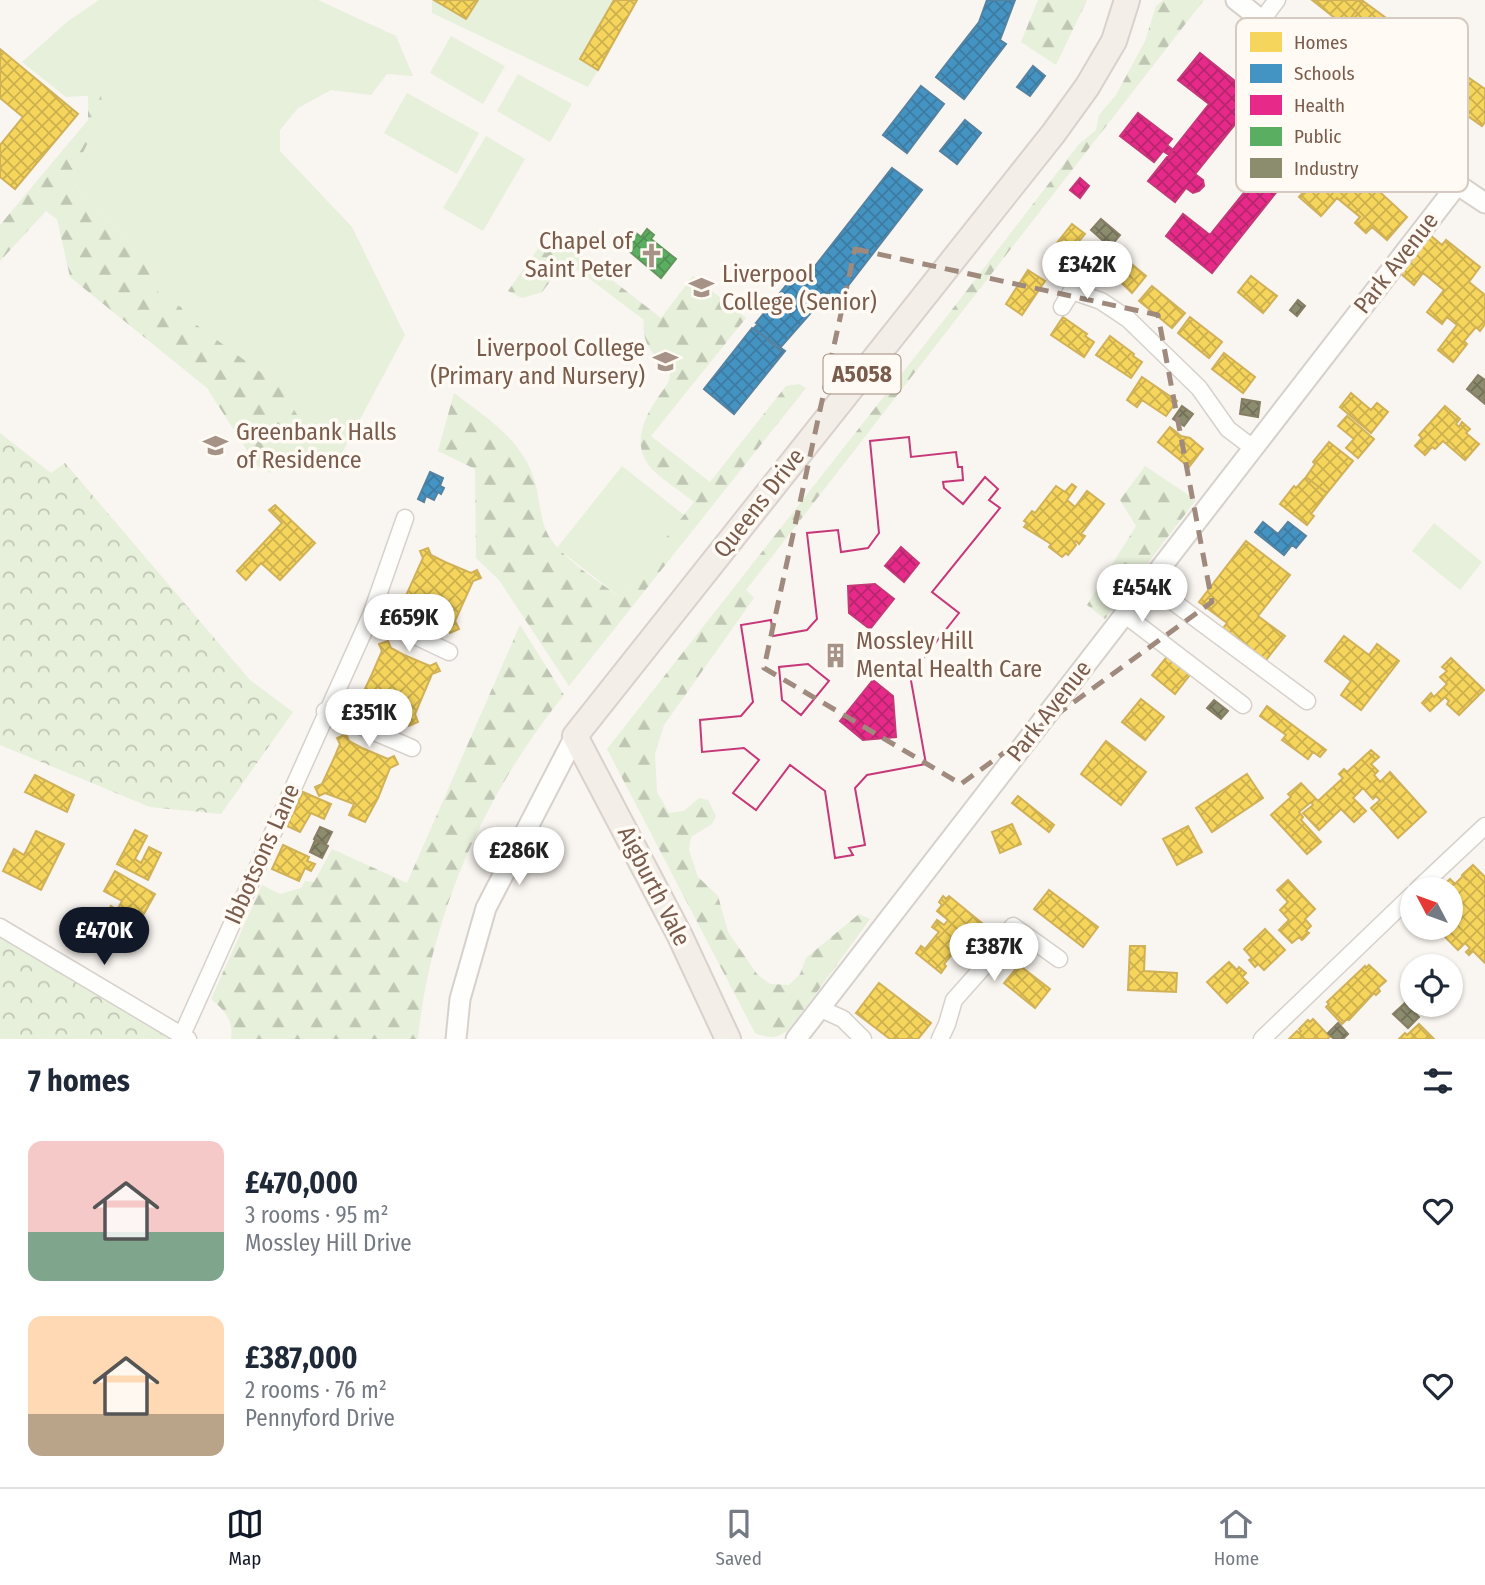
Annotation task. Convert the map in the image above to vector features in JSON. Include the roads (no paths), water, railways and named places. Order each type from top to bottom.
[{"type":"main road","name":"Queens Drive","points":[[575,736],[1053,134],[1087,87],[1114,41],[1127,0]]},
{"type":"main road","name":"Aigburth Vale","points":[[575,736],[680,936],[728,1039]]},
{"type":"street","points":[[1236,0],[1257,18]]},
{"type":"street","points":[[1263,18],[1276,0]]},
{"type":"street","name":"Park Avenue","points":[[796,1039],[1452,192]]},
{"type":"street","points":[[1468,192],[1485,203]]},
{"type":"street","points":[[1062,307],[1081,276]]},
{"type":"street","points":[[1072,291],[1101,301],[1128,319],[1199,388],[1228,429],[1253,447]]},
{"type":"street","name":"Ibbotsons Lane","points":[[185,1037],[326,711],[371,615],[405,518]]},
{"type":"street","points":[[1148,583],[1307,701]]},
{"type":"street","points":[[1124,614],[1243,705]]},
{"type":"street","points":[[371,615],[449,652]]},
{"type":"street","points":[[326,711],[412,748]]},
{"type":"street","name":"Queens Drive","points":[[457,1039],[460,999],[486,908],[575,736]]},
{"type":"street","points":[[1431,877],[1485,826]]},
{"type":"street","points":[[1262,1039],[1400,907]]},
{"type":"street","points":[[940,1039],[954,1000],[994,955],[1013,926],[1059,959]]},
{"type":"street","points":[[0,927],[185,1037]]},
{"type":"street","points":[[819,1008],[843,1019],[863,1039]]},
{"type":"place","name":"Chapel of Saint Peter","points":[[652,255]]},
{"type":"place","name":"Liverpool College (Senior)","points":[[702,288]]},
{"type":"place","name":"Liverpool College (Primary and Nursery)","points":[[665,362]]},
{"type":"place","name":"Greenbank Halls of Residence","points":[[216,446]]},
{"type":"place","name":"Mossley Hill Mental Health Care","points":[[836,655]]}]
